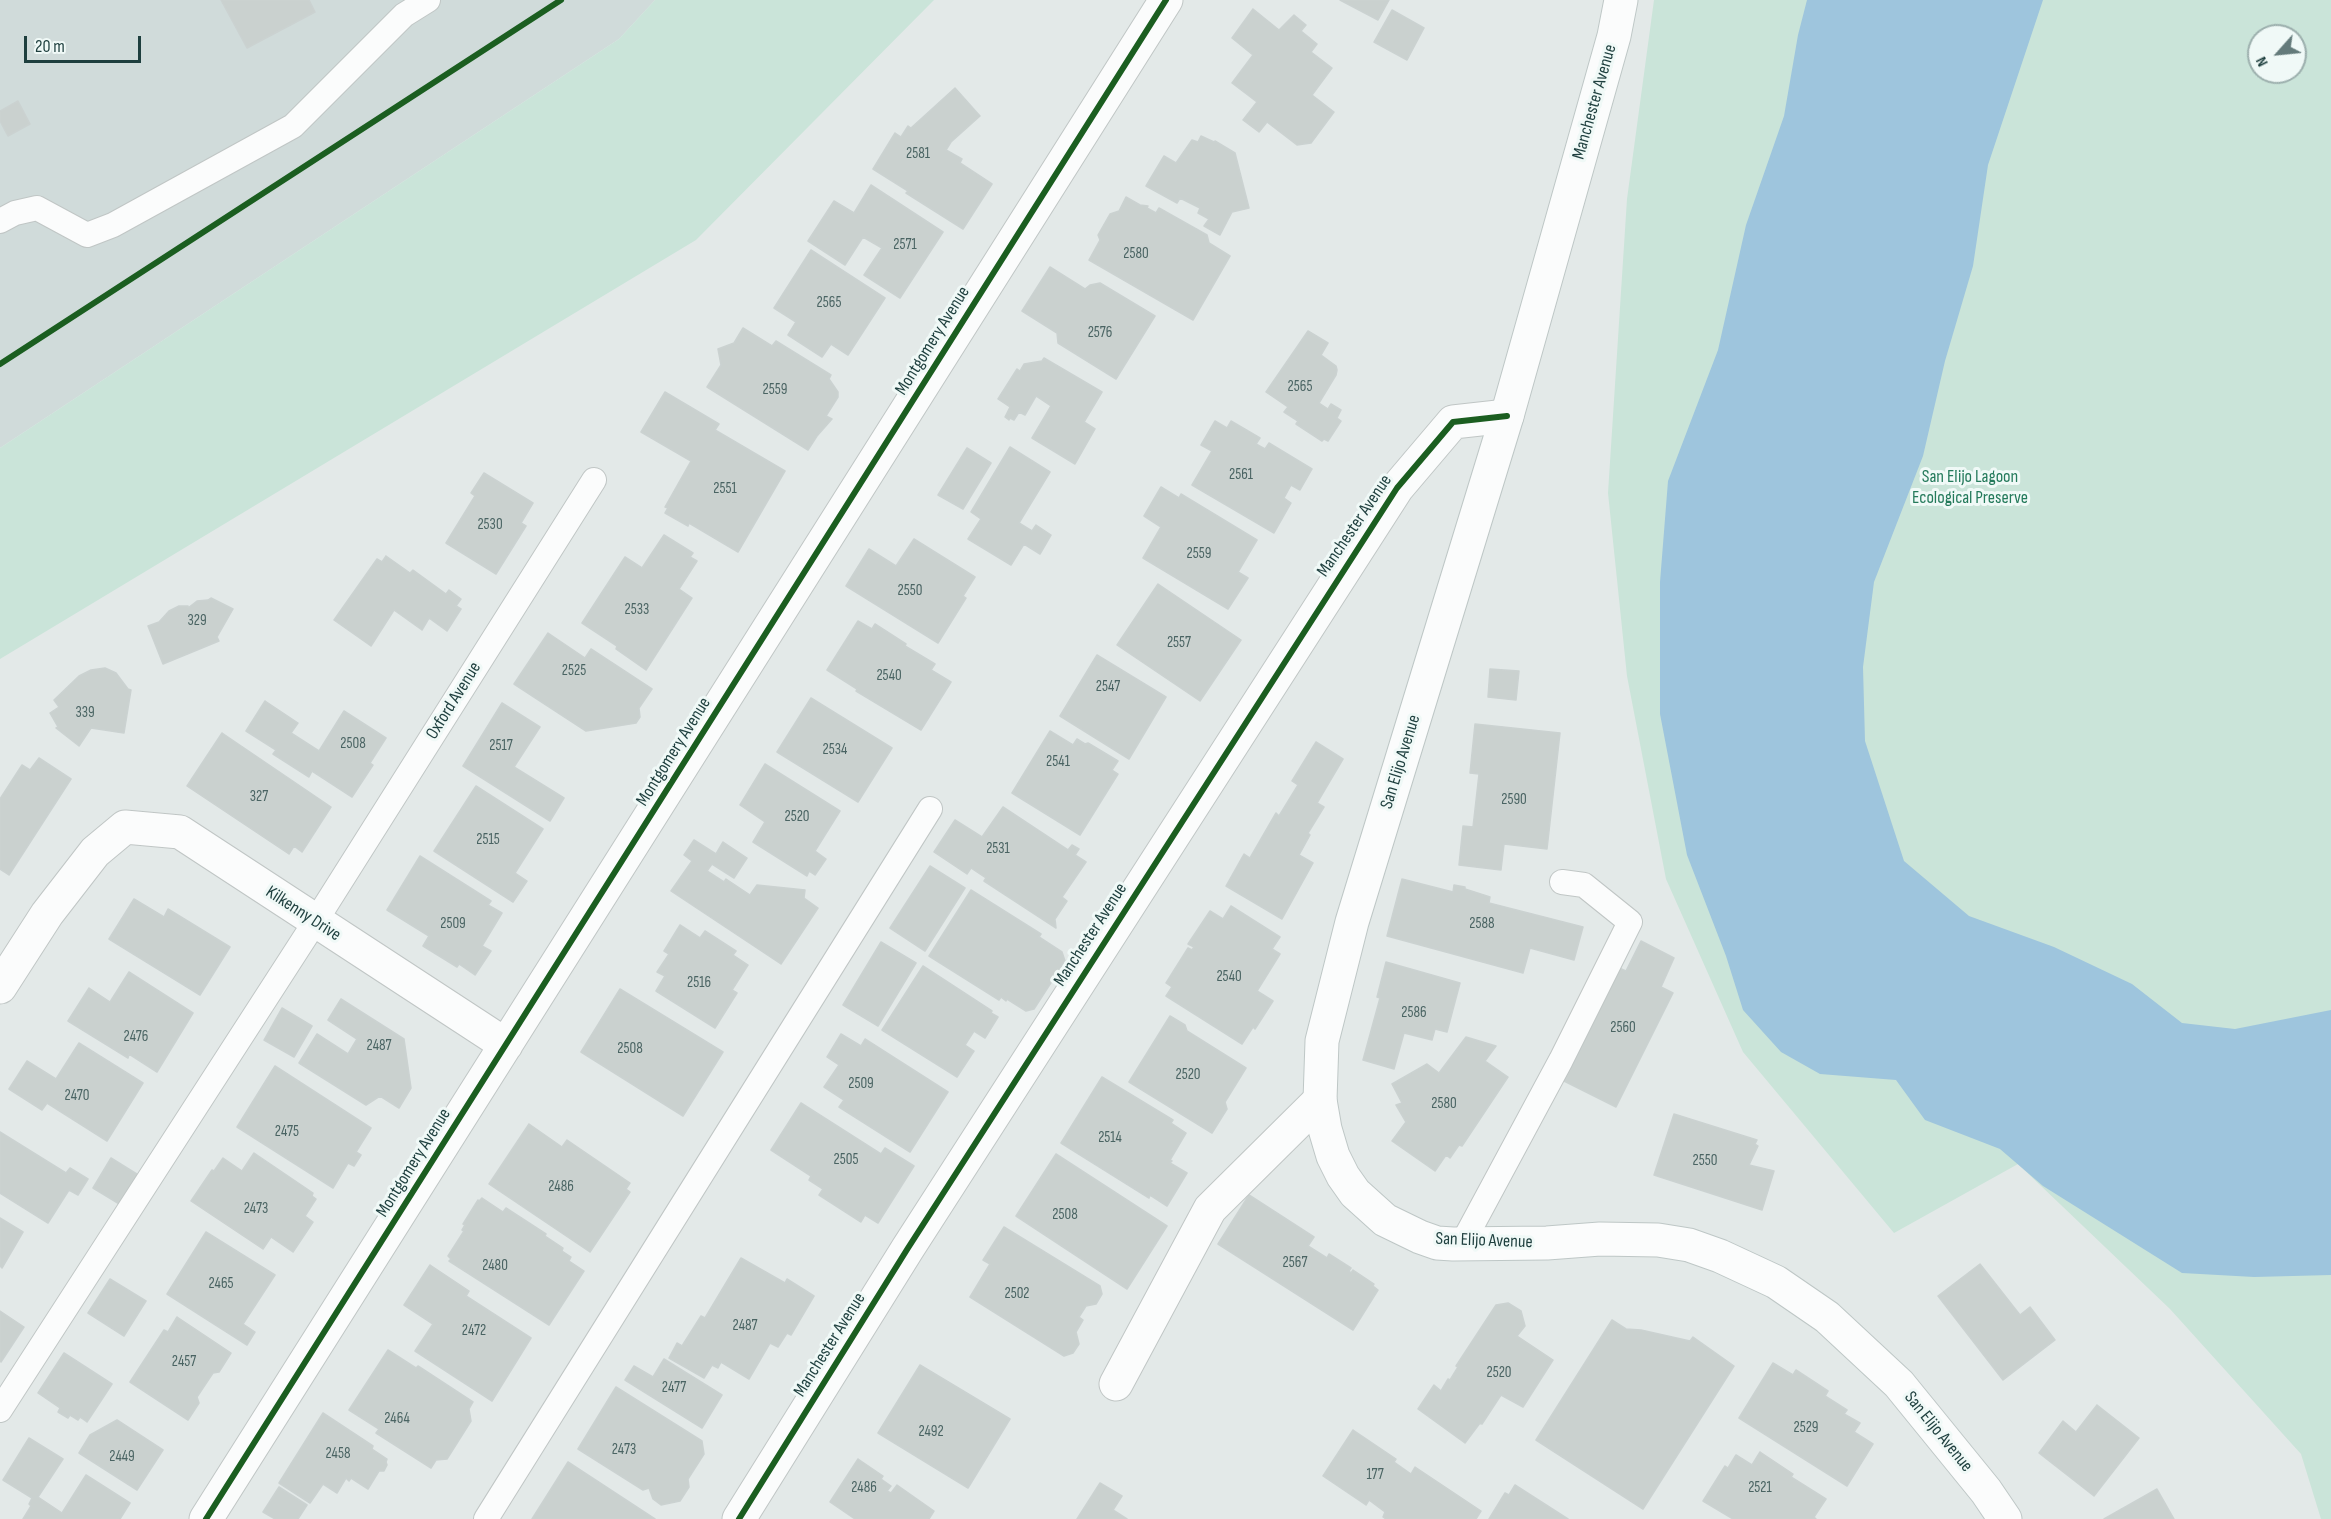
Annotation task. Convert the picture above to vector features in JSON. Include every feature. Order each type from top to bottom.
[{"type":"street","name":"Montgomery Avenue","points":[[206,1519],[1166,0]]},
{"type":"street","name":"Manchester Avenue","points":[[740,1519],[908,1248],[1397,488],[1453,422],[1507,416],[1614,36],[1620,0]]},
{"type":"street","name":"San Elijo Avenue","points":[[1507,416],[1352,922],[1322,1041],[1320,1100],[1333,1156],[1355,1193],[1385,1220],[1437,1243],[1658,1240],[1689,1245],[1747,1267],[1776,1282],[1827,1317],[1899,1384],[1986,1491],[2005,1519]]},
{"type":"street","name":"Kilkenny Drive","points":[[0,987],[47,914],[95,852],[125,827],[180,832],[506,1046]]},
{"type":"street","points":[[1116,1384],[1210,1209],[1320,1100]]},
{"type":"lane","points":[[0,221],[15,213],[37,208],[87,235],[113,225],[293,126],[404,15],[428,0]]},
{"type":"lane","name":"Oxford Avenue","points":[[0,1410],[315,922],[594,480]]},
{"type":"lane","points":[[486,1519],[930,809]]},
{"type":"lane","points":[[1462,1244],[1561,1060],[1630,922],[1584,885],[1562,882]]},
{"type":"shaded area","points":[[0,0],[655,0],[619,39],[0,448]]},
{"type":"green space","points":[[655,0],[934,0],[696,240],[0,659],[0,448],[619,39]]},
{"type":"green space","name":"San Elijo Lagoon Ecological Preserve","points":[[1654,0],[2331,0],[2331,1519],[2321,1519],[2301,1454],[2170,1309],[2018,1164],[1894,1233],[1743,1052],[1666,879],[1627,676],[1608,493],[1627,199]]},
{"type":"water","points":[[1807,0],[2043,0],[1988,165],[1973,266],[1945,361],[1923,456],[1874,582],[1863,667],[1865,741],[1904,861],[1969,916],[2054,947],[2132,984],[2182,1023],[2235,1029],[2331,1010],[2331,1275],[2254,1277],[2182,1273],[2043,1186],[2000,1149],[1925,1120],[1896,1080],[1820,1074],[1781,1052],[1743,1010],[1726,956],[1687,855],[1660,714],[1660,582],[1668,481],[1718,350],[1746,225],[1784,116],[1798,35]]},
{"type":"building","points":[[221,0],[309,0],[315,12],[247,48]]},
{"type":"building","points":[[1340,0],[1389,0],[1378,20]]},
{"type":"building","points":[[1253,9],[1279,30],[1294,15],[1306,25],[1301,31],[1317,44],[1311,52],[1332,68],[1312,95],[1334,112],[1311,143],[1297,145],[1267,122],[1259,132],[1243,120],[1257,102],[1232,83],[1253,55],[1232,38]]},
{"type":"building","points":[[1392,10],[1424,28],[1407,60],[1374,42]]},
{"type":"building","points":[[955,88],[980,116],[951,142],[946,150],[962,159],[960,163],[992,184],[963,229],[873,169],[895,133],[901,137],[908,126],[911,128]]},
{"type":"building","points":[[18,101],[30,124],[8,136],[0,121],[0,111]]},
{"type":"building","points":[[1201,136],[1235,153],[1249,208],[1232,212],[1220,235],[1204,226],[1209,219],[1198,213],[1200,208],[1180,198],[1177,203],[1146,186],[1164,156],[1176,163],[1192,140],[1198,142]]},
{"type":"building","points":[[871,185],[943,232],[900,298],[864,275],[882,248],[863,237],[845,265],[808,241],[834,201],[854,213]]},
{"type":"building","points":[[1126,197],[1140,205],[1148,206],[1147,208],[1156,213],[1159,208],[1207,235],[1209,243],[1230,256],[1193,320],[1089,260],[1100,240],[1098,235],[1110,214],[1119,211]]},
{"type":"building","points":[[811,250],[885,298],[848,355],[831,344],[822,357],[788,335],[796,322],[774,308]]},
{"type":"building","points":[[1050,267],[1085,289],[1090,285],[1100,283],[1155,316],[1116,379],[1058,343],[1057,333],[1022,311]]},
{"type":"building","points":[[743,328],[772,346],[776,341],[831,375],[829,379],[838,392],[838,397],[826,416],[832,419],[808,450],[707,387],[721,365],[718,349],[734,343]]},
{"type":"building","points":[[1308,331],[1328,343],[1321,355],[1336,366],[1337,370],[1319,403],[1328,409],[1331,404],[1341,410],[1337,418],[1341,421],[1328,441],[1324,439],[1322,441],[1296,424],[1298,421],[1284,412],[1288,407],[1266,392]]},
{"type":"building","points":[[1044,358],[1102,392],[1084,422],[1095,429],[1075,464],[1032,438],[1051,406],[1036,396],[1025,415],[1019,412],[1014,420],[1010,418],[1009,420],[1005,417],[1010,407],[998,399],[1017,369],[1020,371],[1024,364],[1042,361]]},
{"type":"building","points":[[665,392],[719,424],[715,430],[785,471],[738,552],[689,523],[688,526],[665,513],[668,508],[665,507],[691,461],[641,432]]},
{"type":"building","points":[[1215,421],[1227,428],[1231,421],[1260,438],[1256,444],[1265,449],[1269,443],[1312,469],[1300,490],[1291,485],[1284,498],[1291,503],[1274,533],[1192,485],[1212,451],[1201,445]]},
{"type":"building","points":[[1010,447],[1050,472],[1019,523],[1032,531],[1036,525],[1051,535],[1040,554],[1024,544],[1011,565],[968,539],[981,519],[971,512]]},
{"type":"building","points":[[967,448],[991,463],[963,509],[938,495]]},
{"type":"building","points":[[484,473],[533,503],[521,523],[526,526],[496,574],[446,543],[475,496],[471,493]]},
{"type":"building","points":[[1161,487],[1179,498],[1181,494],[1257,540],[1238,572],[1248,578],[1228,609],[1143,558],[1161,527],[1144,516]]},
{"type":"building","points":[[664,535],[693,553],[690,557],[697,561],[679,589],[692,598],[646,670],[616,649],[617,646],[582,623],[625,557],[642,568]]},
{"type":"building","points":[[914,539],[975,577],[963,596],[966,598],[938,643],[846,586],[869,549],[896,566]]},
{"type":"building","points":[[386,556],[410,573],[413,570],[446,594],[449,590],[461,599],[456,606],[461,609],[447,631],[429,618],[422,630],[394,610],[371,646],[334,620],[377,559],[382,562]]},
{"type":"building","points":[[1158,584],[1241,640],[1200,701],[1117,645]]},
{"type":"building","points":[[211,598],[233,609],[217,637],[219,641],[163,664],[148,626],[159,622],[169,611],[179,606],[188,606],[188,608],[197,601]]},
{"type":"building","points":[[858,621],[872,629],[875,624],[906,644],[905,646],[935,664],[931,670],[951,682],[921,730],[856,691],[857,689],[827,670]]},
{"type":"building","points":[[548,633],[585,658],[591,649],[652,689],[639,708],[640,717],[636,723],[586,731],[514,684]]},
{"type":"building","points":[[1097,655],[1166,697],[1129,759],[1060,716]]},
{"type":"building","points":[[105,668],[116,673],[131,690],[124,733],[91,728],[79,746],[56,728],[58,727],[50,713],[59,707],[54,700],[79,676],[91,670]]},
{"type":"building","points":[[1490,669],[1519,671],[1516,700],[1488,697]]},
{"type":"building","points":[[811,698],[892,748],[858,802],[777,752]]},
{"type":"building","points":[[265,701],[298,723],[291,733],[319,751],[344,711],[386,738],[370,763],[373,765],[352,797],[312,771],[309,777],[273,754],[276,750],[246,731]]},
{"type":"building","points":[[502,703],[540,727],[514,767],[564,798],[550,821],[463,766]]},
{"type":"building","points":[[1475,724],[1560,733],[1547,849],[1504,844],[1501,870],[1459,865],[1463,826],[1473,827],[1479,774],[1470,773]]},
{"type":"building","points":[[1050,731],[1073,745],[1077,739],[1085,744],[1088,743],[1118,761],[1112,770],[1118,774],[1080,835],[1012,793]]},
{"type":"building","points":[[222,733],[331,807],[302,852],[294,846],[289,854],[187,786]]},
{"type":"building","points":[[1316,742],[1343,759],[1317,803],[1324,807],[1308,833],[1310,835],[1299,855],[1313,863],[1282,919],[1226,886],[1244,854],[1250,858],[1276,813],[1279,816],[1298,785],[1292,781]]},
{"type":"building","points":[[39,758],[71,779],[9,875],[0,869],[0,799],[22,765],[30,770]]},
{"type":"building","points":[[765,764],[840,811],[815,851],[826,859],[815,875],[809,871],[807,876],[753,842],[765,822],[740,805]]},
{"type":"building","points":[[476,786],[543,829],[515,873],[527,881],[513,902],[434,851]]},
{"type":"building","points":[[1003,807],[1068,850],[1072,845],[1079,849],[1075,855],[1086,862],[1062,897],[1067,901],[1055,919],[1056,928],[984,881],[986,878],[971,868],[967,874],[934,852],[955,820],[982,837]]},
{"type":"building","points":[[694,840],[716,854],[723,842],[747,858],[734,878],[712,864],[707,871],[724,882],[726,879],[750,895],[757,885],[805,890],[804,898],[818,908],[781,964],[671,891],[692,861],[684,855]]},
{"type":"building","points":[[420,856],[491,901],[488,905],[502,913],[482,946],[491,951],[475,975],[459,964],[457,967],[423,946],[429,936],[387,910]]},
{"type":"building","points":[[930,866],[965,888],[925,951],[890,928]]},
{"type":"building","points":[[1402,879],[1453,892],[1454,885],[1465,887],[1465,889],[1490,897],[1489,903],[1583,927],[1574,960],[1530,948],[1523,973],[1387,936]]},
{"type":"building","points":[[971,890],[1041,934],[1039,937],[1062,952],[1065,961],[1034,1009],[1026,1011],[1007,999],[1006,1001],[1001,997],[999,1000],[929,956]]},
{"type":"building","points":[[134,899],[164,917],[168,909],[230,947],[200,995],[109,939]]},
{"type":"building","points":[[1231,906],[1280,937],[1272,949],[1280,954],[1257,991],[1273,1001],[1242,1044],[1166,996],[1172,987],[1166,983],[1188,948],[1192,950],[1194,947],[1188,944],[1210,911],[1223,919]]},
{"type":"building","points":[[680,925],[700,938],[705,931],[736,951],[733,955],[748,965],[732,990],[737,993],[715,1028],[656,991],[665,976],[657,972],[669,954],[664,951]]},
{"type":"building","points":[[1641,941],[1674,958],[1661,987],[1673,993],[1616,1107],[1564,1081],[1583,1045],[1581,1043],[1594,1022],[1591,1021],[1619,968],[1626,971]]},
{"type":"building","points":[[881,942],[916,963],[878,1026],[843,1005]]},
{"type":"building","points":[[1386,962],[1460,983],[1447,1032],[1435,1029],[1432,1040],[1404,1033],[1394,1069],[1363,1060],[1380,998],[1377,997]]},
{"type":"building","points":[[923,966],[998,1017],[985,1038],[974,1031],[965,1045],[974,1051],[957,1077],[882,1030]]},
{"type":"building","points":[[129,972],[193,1013],[157,1072],[129,1054],[128,1058],[68,1021],[89,988],[110,1002]]},
{"type":"building","points":[[620,989],[723,1052],[683,1116],[581,1052]]},
{"type":"building","points":[[341,999],[404,1039],[411,1088],[399,1108],[380,1096],[366,1105],[299,1063],[317,1034],[348,1054],[357,1039],[328,1020]]},
{"type":"building","points":[[282,1008],[312,1026],[294,1057],[264,1040]]},
{"type":"building","points":[[1170,1016],[1185,1025],[1187,1031],[1246,1068],[1225,1102],[1227,1109],[1212,1133],[1129,1082]]},
{"type":"building","points":[[841,1034],[861,1046],[865,1039],[948,1092],[910,1152],[839,1107],[844,1100],[824,1087],[839,1065],[827,1057]]},
{"type":"building","points":[[1466,1037],[1496,1046],[1485,1061],[1508,1077],[1462,1146],[1459,1145],[1450,1158],[1446,1155],[1435,1171],[1392,1141],[1406,1122],[1396,1105],[1402,1103],[1392,1084],[1427,1064],[1439,1073]]},
{"type":"building","points":[[79,1043],[143,1083],[107,1141],[47,1103],[42,1110],[9,1089],[27,1061],[56,1079]]},
{"type":"building","points":[[275,1066],[371,1128],[356,1152],[361,1155],[354,1166],[348,1163],[333,1188],[237,1127]]},
{"type":"building","points":[[1102,1077],[1173,1120],[1171,1123],[1186,1133],[1170,1163],[1187,1173],[1167,1206],[1150,1195],[1149,1198],[1061,1143]]},
{"type":"building","points":[[801,1103],[881,1154],[885,1148],[914,1166],[878,1223],[865,1215],[861,1222],[819,1195],[823,1189],[809,1180],[811,1176],[771,1150]]},
{"type":"building","points":[[1674,1114],[1757,1140],[1755,1144],[1758,1146],[1749,1165],[1774,1171],[1762,1210],[1654,1175]]},
{"type":"building","points":[[529,1124],[562,1147],[567,1140],[630,1183],[626,1189],[630,1192],[590,1252],[489,1184]]},
{"type":"building","points":[[0,1132],[66,1173],[70,1168],[88,1179],[78,1195],[69,1190],[48,1223],[0,1193]]},
{"type":"building","points":[[254,1153],[313,1193],[312,1196],[316,1199],[305,1216],[313,1222],[293,1252],[271,1237],[263,1249],[191,1201],[223,1158],[242,1171]]},
{"type":"building","points":[[1056,1154],[1167,1226],[1127,1289],[1016,1216]]},
{"type":"building","points":[[111,1158],[140,1176],[121,1205],[93,1188]]},
{"type":"building","points":[[1249,1195],[1314,1237],[1308,1246],[1327,1258],[1329,1254],[1351,1268],[1349,1271],[1351,1273],[1353,1270],[1374,1284],[1373,1286],[1378,1290],[1353,1330],[1218,1244]]},
{"type":"building","points":[[482,1198],[503,1212],[506,1208],[546,1234],[545,1236],[563,1248],[562,1251],[571,1257],[569,1261],[584,1271],[549,1325],[449,1261],[451,1259],[448,1256],[464,1231],[462,1230],[465,1225],[463,1224],[478,1200]]},
{"type":"building","points":[[0,1218],[23,1232],[2,1268],[0,1266]]},
{"type":"building","points":[[1004,1227],[1100,1286],[1102,1294],[1096,1304],[1086,1306],[1079,1317],[1083,1320],[1076,1332],[1079,1344],[1073,1353],[1064,1356],[970,1297],[990,1264],[983,1260]]},
{"type":"building","points":[[206,1232],[275,1275],[243,1324],[255,1332],[247,1345],[167,1294]]},
{"type":"building","points":[[741,1258],[785,1283],[787,1279],[814,1296],[791,1335],[787,1333],[778,1347],[770,1343],[749,1379],[721,1362],[718,1368],[712,1365],[704,1378],[669,1358],[677,1343],[682,1346],[701,1316],[705,1318]]},
{"type":"building","points":[[1980,1264],[2020,1315],[2030,1307],[2055,1340],[2003,1380],[1938,1296]]},
{"type":"building","points":[[430,1265],[469,1291],[466,1296],[531,1338],[492,1401],[415,1351],[433,1324],[404,1305]]},
{"type":"building","points":[[110,1279],[146,1301],[124,1336],[88,1313]]},
{"type":"building","points":[[1508,1303],[1521,1311],[1525,1326],[1517,1336],[1553,1360],[1523,1407],[1501,1395],[1482,1424],[1480,1423],[1465,1443],[1418,1409],[1434,1385],[1441,1391],[1448,1379],[1450,1380],[1458,1367],[1456,1366],[1496,1305]]},
{"type":"building","points":[[0,1311],[24,1327],[1,1362],[0,1361]]},
{"type":"building","points":[[177,1317],[231,1353],[219,1372],[213,1373],[197,1397],[199,1403],[188,1420],[130,1382],[164,1330],[168,1332]]},
{"type":"building","points":[[1612,1320],[1626,1329],[1690,1341],[1693,1337],[1734,1366],[1643,1509],[1536,1440]]},
{"type":"building","points":[[388,1350],[416,1368],[418,1366],[473,1402],[469,1409],[471,1421],[447,1459],[436,1460],[431,1468],[376,1433],[379,1429],[349,1410]]},
{"type":"building","points":[[64,1353],[112,1384],[87,1422],[80,1417],[78,1420],[70,1415],[68,1418],[58,1412],[60,1408],[38,1393]]},
{"type":"building","points":[[664,1359],[722,1395],[702,1428],[625,1380],[634,1366],[653,1377]]},
{"type":"building","points":[[1773,1363],[1793,1375],[1796,1370],[1828,1391],[1825,1396],[1847,1410],[1844,1414],[1860,1423],[1854,1432],[1873,1444],[1847,1486],[1739,1418]]},
{"type":"building","points":[[920,1365],[1010,1419],[968,1488],[878,1433]]},
{"type":"building","points":[[616,1387],[702,1441],[704,1454],[688,1479],[689,1487],[680,1501],[661,1505],[653,1499],[649,1488],[643,1490],[578,1449]]},
{"type":"building","points":[[2097,1405],[2139,1438],[2094,1496],[2039,1453],[2063,1421],[2076,1432]]},
{"type":"building","points":[[323,1413],[373,1446],[372,1449],[387,1459],[387,1465],[384,1471],[379,1471],[368,1489],[351,1478],[349,1481],[346,1478],[337,1493],[323,1484],[310,1503],[279,1483]]},
{"type":"building","points":[[117,1420],[163,1450],[137,1490],[79,1453],[90,1435]]},
{"type":"building","points":[[1353,1430],[1396,1459],[1394,1462],[1411,1474],[1415,1467],[1481,1511],[1476,1519],[1386,1519],[1383,1517],[1385,1512],[1369,1500],[1366,1505],[1323,1476]]},
{"type":"building","points":[[29,1438],[63,1459],[38,1497],[62,1513],[86,1475],[130,1503],[120,1519],[23,1519],[31,1506],[29,1504],[32,1498],[3,1480]]},
{"type":"building","points":[[1760,1452],[1793,1474],[1791,1477],[1826,1499],[1814,1517],[1816,1519],[1733,1519],[1703,1501],[1725,1466],[1728,1468],[1736,1455],[1752,1465]]},
{"type":"building","points":[[858,1459],[883,1476],[881,1479],[891,1486],[887,1491],[891,1493],[897,1485],[934,1511],[929,1519],[855,1519],[830,1502]]},
{"type":"building","points":[[568,1462],[655,1519],[532,1519]]},
{"type":"building","points":[[1100,1483],[1122,1496],[1113,1510],[1127,1519],[1077,1519]]},
{"type":"building","points":[[1515,1485],[1568,1519],[1489,1519],[1505,1493],[1509,1495]]},
{"type":"building","points":[[279,1487],[307,1505],[298,1519],[275,1519],[263,1512]]},
{"type":"building","points":[[2157,1489],[2174,1519],[2104,1519]]},
{"type":"cycle path","points":[[0,364],[561,0]]},
{"type":"cycle path","points":[[206,1519],[1166,0]]},
{"type":"cycle path","points":[[739,1519],[908,1248],[1397,488],[1453,422],[1507,416]]}]
